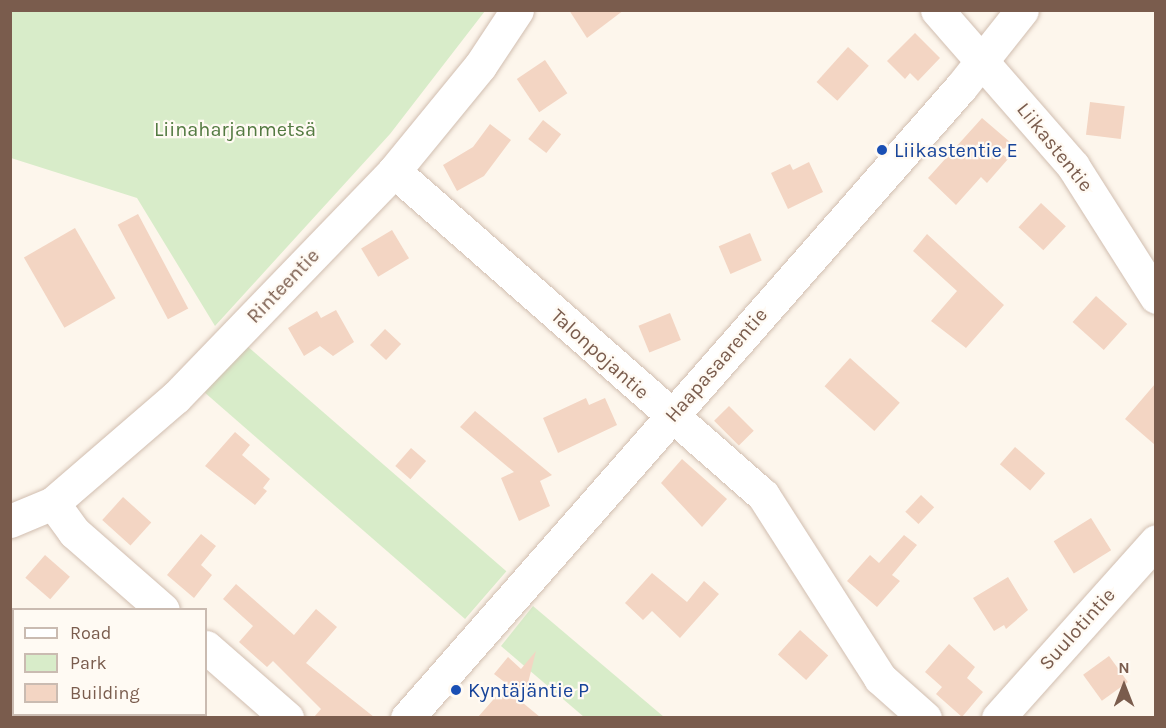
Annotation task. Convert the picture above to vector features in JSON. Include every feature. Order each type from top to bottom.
[{"type":"street","name":"Rinteentie","points":[[10,521],[53,503],[176,397],[394,171],[480,66],[517,10]]},
{"type":"street","name":"Liikastentie","points":[[937,10],[983,60],[1073,166],[1155,297]]},
{"type":"street","name":"Haapasaarentie","points":[[407,717],[983,60],[1022,10]]},
{"type":"street","name":"Talonpojantie","points":[[394,171],[671,417],[763,495],[880,678],[925,717]]},
{"type":"street","points":[[53,503],[74,532],[162,608]]},
{"type":"street","name":"Suulotintie","points":[[998,717],[1155,541]]},
{"type":"street","points":[[207,647],[287,717]]},
{"type":"green space","name":"Liinaharjanmetsä","points":[[10,11],[485,11],[390,134],[215,326],[137,198],[11,158]]},
{"type":"green space","points":[[246,345],[506,571],[465,619],[205,393]]},
{"type":"green space","points":[[533,606],[664,717],[584,717],[501,646]]},
{"type":"building","points":[[569,10],[624,10],[587,38]]},
{"type":"building","points":[[915,33],[940,58],[918,81],[910,73],[905,79],[887,61]]},
{"type":"building","points":[[848,47],[869,66],[837,101],[817,82]]},
{"type":"building","points":[[545,60],[567,93],[539,112],[517,79]]},
{"type":"building","points":[[1090,102],[1125,106],[1121,139],[1086,135]]},
{"type":"building","points":[[982,118],[1010,142],[1001,153],[1008,159],[987,183],[981,177],[956,205],[928,178]]},
{"type":"building","points":[[543,120],[561,134],[546,153],[528,139]]},
{"type":"building","points":[[490,124],[511,140],[484,176],[457,191],[443,165],[473,147]]},
{"type":"building","points":[[809,162],[823,192],[788,209],[771,173],[790,164],[793,170]]},
{"type":"building","points":[[1041,203],[1066,226],[1043,250],[1018,227]]},
{"type":"building","points":[[138,214],[188,308],[168,319],[118,225]]},
{"type":"building","points":[[75,228],[116,298],[64,328],[24,258]]},
{"type":"building","points":[[392,230],[409,258],[378,277],[361,249]]},
{"type":"building","points":[[750,233],[762,261],[730,274],[719,246]]},
{"type":"building","points":[[927,234],[1004,305],[966,348],[931,321],[957,291],[913,251]]},
{"type":"building","points":[[1096,296],[1127,324],[1104,350],[1073,322]]},
{"type":"building","points":[[336,310],[354,342],[333,356],[320,346],[304,356],[288,328],[317,311],[321,318]]},
{"type":"building","points":[[670,313],[681,340],[649,353],[638,326]]},
{"type":"building","points":[[385,329],[401,344],[386,360],[370,345]]},
{"type":"building","points":[[850,358],[900,403],[874,431],[825,386]]},
{"type":"building","points":[[1155,384],[1155,445],[1125,419]]},
{"type":"building","points":[[586,398],[589,405],[605,398],[617,425],[558,453],[543,418]]},
{"type":"building","points":[[729,406],[754,431],[739,446],[714,421]]},
{"type":"building","points":[[475,411],[552,475],[540,481],[550,506],[519,521],[501,478],[514,472],[460,427]]},
{"type":"building","points":[[235,432],[250,445],[242,455],[270,479],[263,488],[267,491],[255,505],[205,466]]},
{"type":"building","points":[[1015,447],[1045,473],[1030,491],[1000,464]]},
{"type":"building","points":[[411,448],[426,461],[410,479],[395,466]]},
{"type":"building","points":[[682,459],[727,499],[702,527],[661,483]]},
{"type":"building","points":[[921,495],[934,507],[918,524],[905,512]]},
{"type":"building","points":[[123,497],[151,522],[130,545],[102,520]]},
{"type":"building","points":[[1091,518],[1111,550],[1074,574],[1054,541]]},
{"type":"building","points":[[201,534],[216,546],[201,565],[212,575],[194,598],[167,575]]},
{"type":"building","points":[[904,535],[917,545],[892,575],[900,581],[877,607],[847,581],[870,555],[879,563]]},
{"type":"building","points":[[45,555],[70,577],[50,599],[25,578]]},
{"type":"building","points":[[652,573],[687,602],[704,581],[719,594],[680,638],[652,611],[643,620],[625,603]]},
{"type":"building","points":[[1008,577],[1028,610],[1006,629],[1004,625],[994,631],[973,598]]},
{"type":"building","points":[[236,584],[294,635],[316,609],[337,627],[306,663],[374,717],[314,717],[321,709],[273,661],[267,667],[239,642],[253,626],[223,599]]},
{"type":"building","points":[[800,630],[828,655],[806,680],[778,655]]},
{"type":"building","points":[[949,644],[975,667],[967,678],[983,692],[962,717],[936,694],[942,687],[925,672]]},
{"type":"building","points":[[536,651],[523,703],[540,717],[478,717],[507,684],[494,674],[508,657],[521,669]]},
{"type":"building","points":[[1109,656],[1128,682],[1102,701],[1083,675]]},
{"type":"place","name":"Liikastentie E","points":[[882,150]]},
{"type":"place","name":"Kyntäjäntie P","points":[[456,690]]}]
